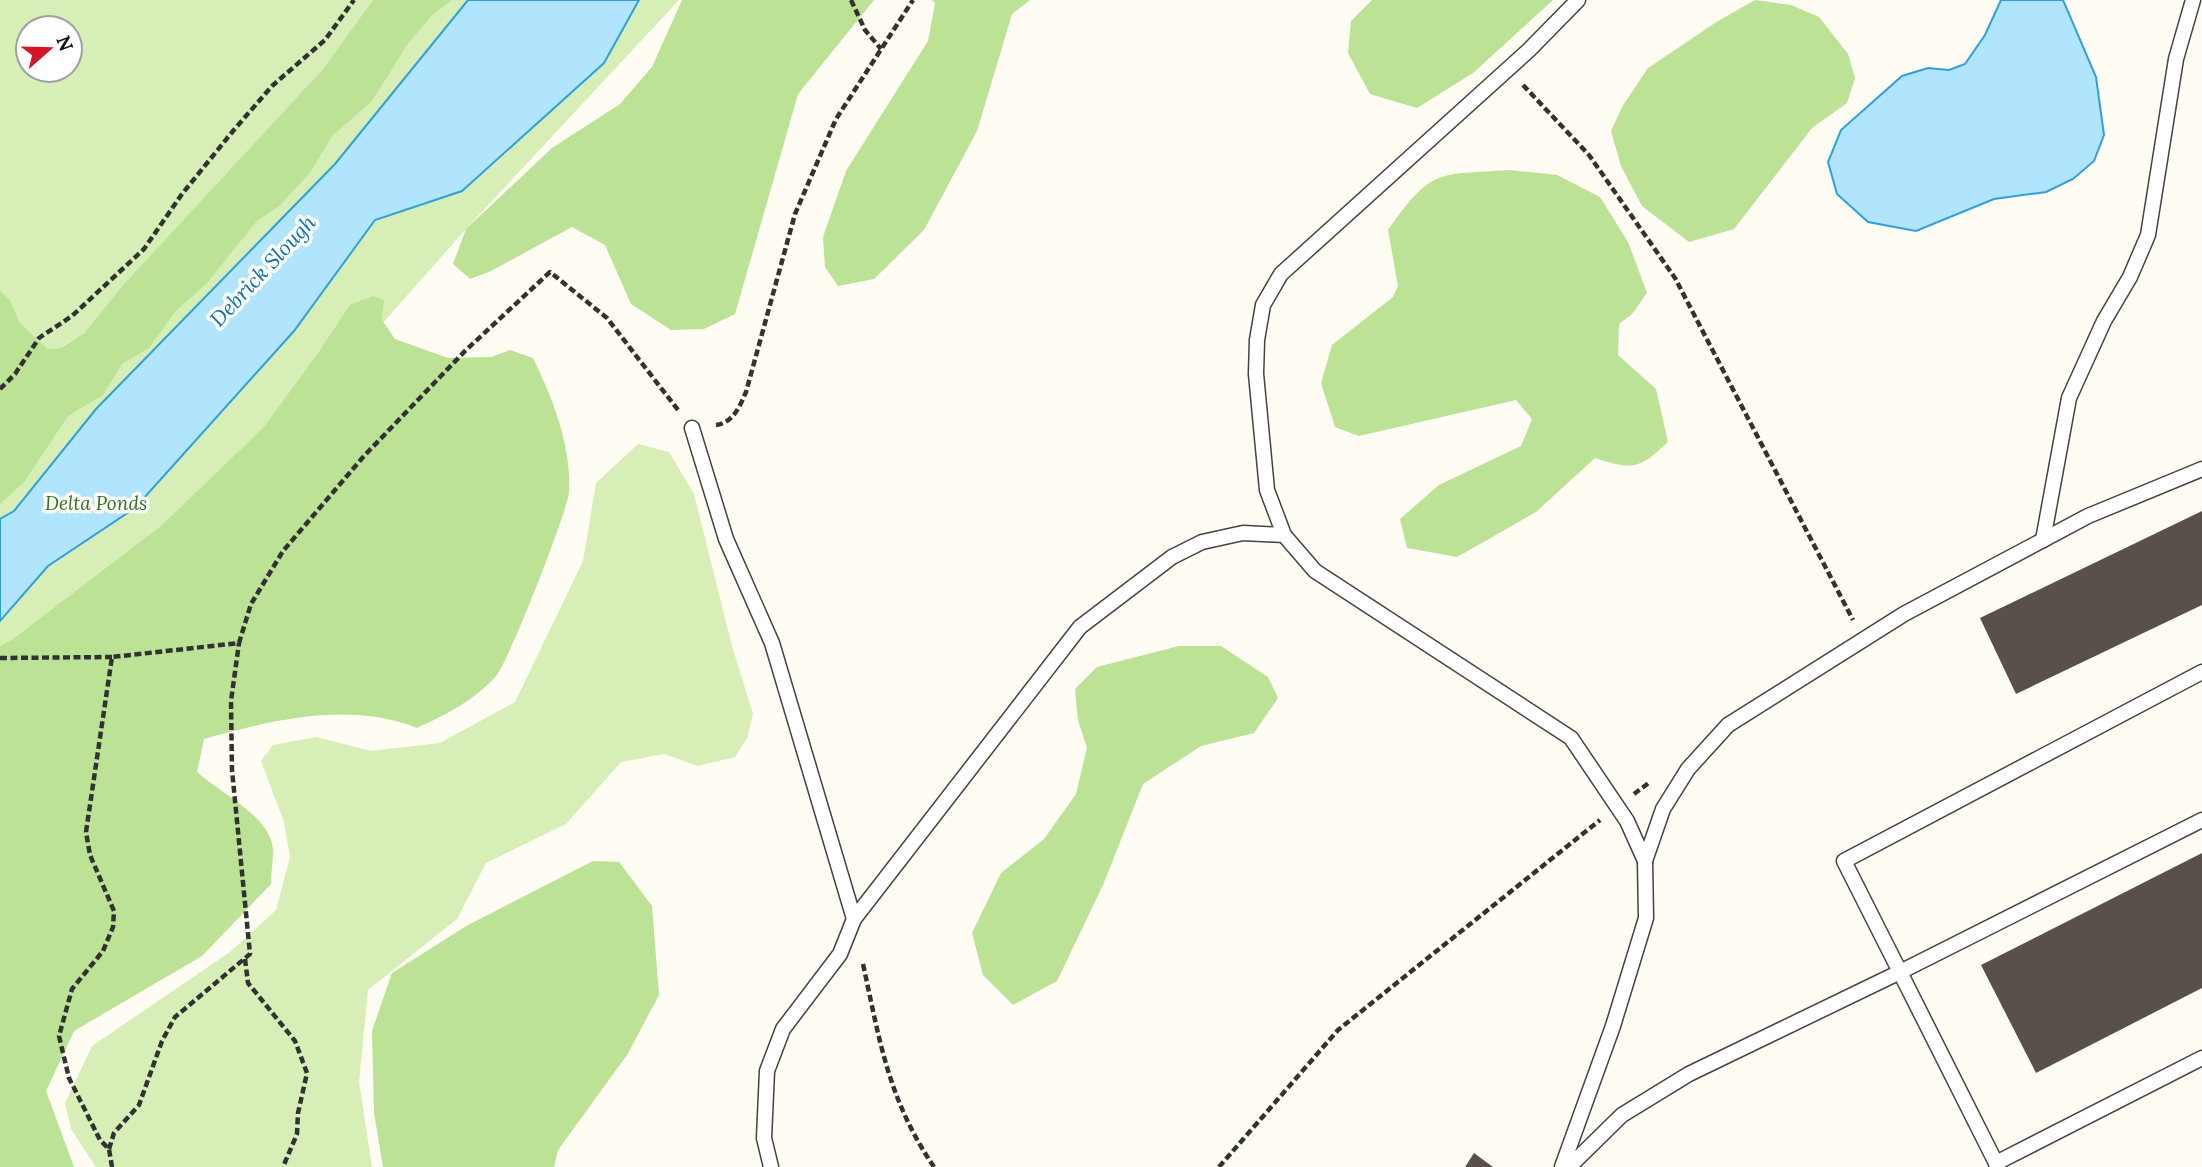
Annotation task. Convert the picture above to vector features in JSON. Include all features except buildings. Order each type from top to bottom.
[{"type":"lane","points":[[1578,0],[1508,69],[1281,274],[1263,304],[1256,373],[1267,490],[1284,535],[1315,571],[1571,738],[1617,806],[1646,861]]},
{"type":"lane","points":[[2043,540],[2069,398],[2104,321],[2130,277],[2148,235],[2176,59],[2193,0]]},
{"type":"lane","points":[[692,428],[726,539],[772,643],[854,919]]},
{"type":"lane","points":[[1562,1167],[1613,1026],[1646,918],[1646,861],[1663,809],[1688,769],[1727,726],[1904,614],[2088,516],[2202,469]]},
{"type":"lane","points":[[771,1167],[764,1138],[767,1070],[783,1029],[840,954],[854,919],[1080,627],[1172,557],[1202,542],[1243,533],[1284,535]]},
{"type":"lane","points":[[2202,673],[1844,860],[1997,1165],[2202,1058]]},
{"type":"lane","points":[[1569,1167],[1622,1115],[1689,1074],[1900,972],[2202,820]]},
{"type":"path","points":[[0,389],[15,374],[39,338],[72,316],[144,249],[182,194],[233,131],[272,86],[325,40],[354,0]]},
{"type":"path","points":[[851,0],[865,30],[881,49]]},
{"type":"path","points":[[109,1149],[114,1133],[139,1105],[162,1041],[175,1017],[250,954],[232,769],[231,701],[239,643],[251,604],[283,551],[365,456],[456,360],[550,272],[607,318],[692,428],[724,424],[737,411],[746,392],[795,214],[836,119],[913,0]]},
{"type":"path","points":[[1508,69],[1589,155],[1675,278],[1864,640]]},
{"type":"path","points":[[0,658],[112,657],[239,643]]},
{"type":"path","points":[[112,657],[86,832],[90,855],[114,911],[113,927],[103,951],[72,989],[59,1036],[69,1078],[100,1140],[109,1149],[114,1162],[112,1167]]},
{"type":"path","points":[[1219,1167],[1338,1030],[1617,806],[1661,774]]},
{"type":"path","points":[[854,919],[888,1077],[912,1135],[934,1167]]},
{"type":"path","points":[[245,958],[248,983],[295,1041],[307,1073],[298,1113],[297,1134],[282,1167]]},
{"type":"green space","points":[[0,0],[373,0],[322,70],[124,284],[84,333],[60,348],[48,349],[20,323],[10,300],[0,290]]},
{"type":"green space","points":[[373,0],[452,0],[431,16],[407,45],[372,101],[332,136],[310,173],[279,206],[256,222],[207,283],[176,311],[149,348],[122,364],[103,395],[68,416],[24,482],[0,504],[0,290],[10,300],[20,323],[48,349],[61,348],[84,333],[124,284],[322,70]]},
{"type":"green space","name":"Delta Ponds","points":[[421,0],[679,0],[466,229],[140,597],[0,732],[0,460]]},
{"type":"green space","points":[[682,0],[874,0],[798,94],[735,314],[704,329],[671,330],[631,304],[605,245],[572,227],[491,271],[470,279],[453,264],[466,229],[552,148],[620,104],[652,67]]},
{"type":"green space","points":[[932,0],[1030,0],[1012,14],[977,131],[924,230],[874,279],[838,286],[825,267],[823,237],[846,171],[928,41],[935,3]]},
{"type":"green space","points":[[1372,0],[1553,0],[1473,73],[1417,108],[1370,94],[1348,53],[1351,21]]},
{"type":"green space","points":[[1755,0],[1791,5],[1819,17],[1848,54],[1855,78],[1847,103],[1812,128],[1734,229],[1689,242],[1642,206],[1621,166],[1611,131],[1622,107],[1648,68],[1718,21]]},
{"type":"green space","points":[[1509,170],[1557,175],[1600,197],[1628,242],[1647,293],[1632,314],[1619,324],[1618,355],[1656,389],[1668,442],[1642,463],[1634,465],[1627,466],[1595,458],[1536,512],[1457,557],[1407,548],[1400,519],[1439,485],[1521,446],[1532,419],[1516,400],[1359,436],[1335,427],[1321,383],[1332,345],[1393,297],[1398,286],[1388,230],[1415,195],[1426,185],[1450,175]]},
{"type":"green space","points":[[373,296],[384,300],[382,320],[395,339],[448,358],[491,357],[510,350],[533,358],[554,406],[564,440],[569,492],[549,555],[524,617],[503,665],[488,685],[459,706],[417,728],[365,716],[310,716],[256,725],[204,739],[197,772],[243,806],[264,827],[273,850],[271,884],[202,956],[74,1031],[46,1091],[74,1167],[0,1167],[0,646],[13,639],[161,526],[264,427],[350,305]]},
{"type":"green space","points":[[638,444],[669,452],[694,494],[732,646],[753,714],[747,738],[735,757],[698,766],[664,754],[621,762],[566,824],[486,863],[457,919],[368,990],[359,1082],[372,1167],[96,1167],[71,1129],[65,1103],[92,1046],[230,952],[276,910],[290,857],[284,822],[261,761],[273,745],[316,737],[371,751],[440,743],[515,702],[583,561],[596,483]]},
{"type":"green space","points":[[1179,646],[1221,646],[1268,677],[1278,698],[1254,733],[1201,746],[1143,784],[1103,885],[1057,981],[1013,1005],[983,975],[972,933],[1001,873],[1044,839],[1076,794],[1087,748],[1078,720],[1075,689],[1097,667]]},
{"type":"green space","points":[[593,861],[619,862],[652,906],[659,995],[627,1055],[558,1150],[554,1167],[383,1167],[374,1113],[372,1031],[392,973],[468,925]]},
{"type":"water","name":"Debrick Slough","points":[[468,0],[639,0],[604,63],[462,191],[375,220],[294,331],[135,508],[48,566],[0,621],[0,519],[14,511],[96,409],[335,164]]},
{"type":"water","points":[[2001,0],[2063,0],[2096,77],[2104,135],[2094,161],[2073,179],[2046,192],[1994,199],[1916,231],[1868,222],[1837,194],[1828,162],[1841,130],[1902,76],[1928,68],[1949,70],[1965,64],[1985,35]]}]
